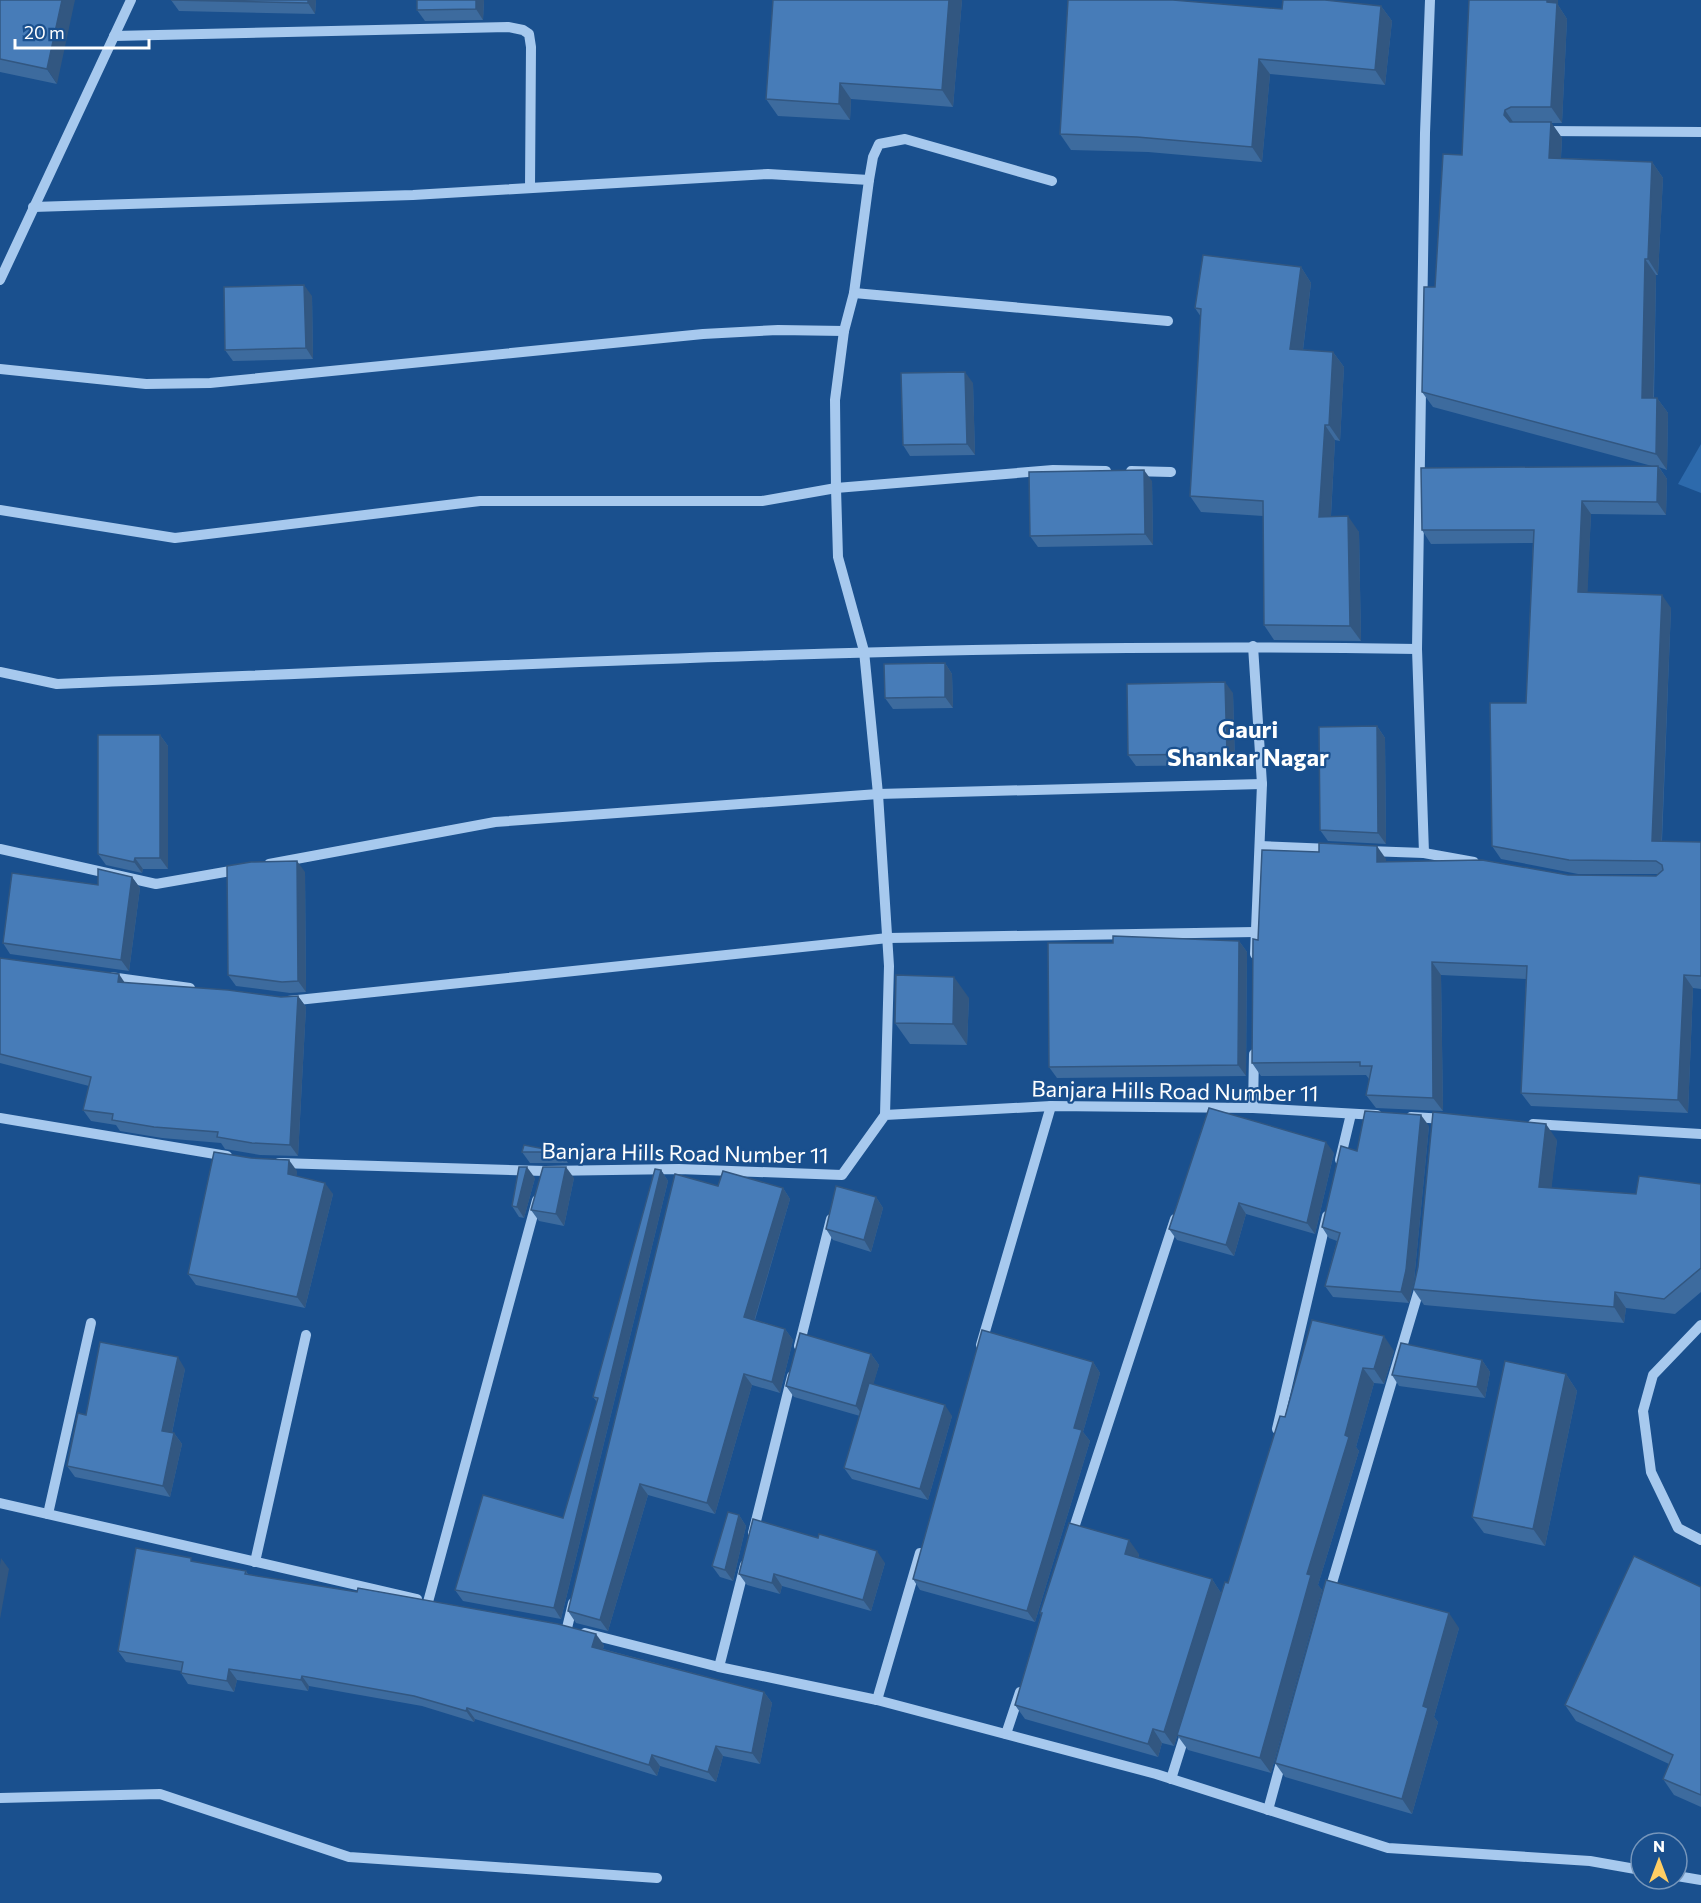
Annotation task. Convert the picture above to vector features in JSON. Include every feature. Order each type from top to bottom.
[{"type":"street","points":[[0,280],[131,0]]},
{"type":"street","points":[[1424,853],[1417,649],[1425,133],[1430,0]]},
{"type":"street","points":[[114,36],[496,28],[523,30],[529,34],[531,47],[530,187]]},
{"type":"street","points":[[1534,130],[1701,132]]},
{"type":"street","points":[[885,1114],[888,938],[878,794],[864,651],[838,557],[836,488],[835,400],[844,331],[854,293],[873,157],[879,144],[905,139],[1052,182]]},
{"type":"street","points":[[33,207],[413,195],[768,174],[869,180]]},
{"type":"street","points":[[854,293],[1168,321]]},
{"type":"street","points":[[0,369],[146,384],[210,383],[692,335],[778,330],[844,331]]},
{"type":"street","points":[[0,510],[175,538],[480,501],[762,501],[836,488],[1053,470],[1171,472]]},
{"type":"street","points":[[0,672],[57,684],[864,651],[1253,646],[1417,649]]},
{"type":"street","points":[[1253,646],[1262,784],[1255,967]]},
{"type":"street","points":[[261,865],[495,822],[878,794],[1262,784]]},
{"type":"street","points":[[1260,846],[1342,850]]},
{"type":"street","points":[[0,849],[156,884],[250,867]]},
{"type":"street","points":[[1353,850],[1424,853],[1490,865]]},
{"type":"street","points":[[279,1000],[302,1000],[888,938],[1255,932]]},
{"type":"street","points":[[100,975],[200,989]]},
{"type":"street","points":[[1253,1108],[1254,1037]]},
{"type":"street","points":[[977,1357],[1051,1106]]},
{"type":"street","name":"Banjara Hills Road Number 11","points":[[271,1162],[545,1171],[679,1169],[842,1175],[885,1114],[1051,1106],[1253,1108],[1351,1114],[1437,1125],[1453,1120]]},
{"type":"street","points":[[1208,1119],[1212,1108]]},
{"type":"street","points":[[1338,1172],[1351,1114]]},
{"type":"street","points":[[0,1118],[236,1158]]},
{"type":"street","points":[[1524,1124],[1701,1134]]},
{"type":"street","points":[[676,1181],[679,1169]]},
{"type":"street","points":[[542,1182],[545,1171]]},
{"type":"street","points":[[839,1187],[842,1175]]},
{"type":"street","points":[[428,1602],[539,1194]]},
{"type":"street","points":[[1274,1440],[1329,1207]]},
{"type":"street","points":[[796,1358],[833,1210]]},
{"type":"street","points":[[1066,1552],[1178,1210]]},
{"type":"street","points":[[1324,1610],[1414,1309],[1422,1270]]},
{"type":"street","points":[[48,1514],[92,1323]]},
{"type":"street","points":[[1701,1325],[1653,1375],[1643,1412],[1651,1472],[1678,1528],[1701,1540]]},
{"type":"street","points":[[255,1562],[306,1335]]},
{"type":"street","points":[[751,1541],[793,1370]]},
{"type":"street","points":[[0,1503],[439,1604]]},
{"type":"street","points":[[877,1700],[924,1540]]},
{"type":"street","points":[[719,1667],[748,1553]]},
{"type":"street","points":[[567,1628],[576,1594]]},
{"type":"street","points":[[555,1626],[719,1667],[877,1700],[1006,1734],[1171,1779],[1388,1848],[1590,1861],[1629,1867]]},
{"type":"street","points":[[1006,1734],[1024,1677]]},
{"type":"street","points":[[1171,1779],[1192,1711]]},
{"type":"street","points":[[1268,1810],[1287,1743]]},
{"type":"street","points":[[0,1798],[160,1794],[349,1857],[657,1878]]},
{"type":"shaded area","points":[[1701,444],[1701,493],[1678,484]]},
{"type":"building","points":[[0,0],[62,0],[47,69],[0,59]]},
{"type":"building","points":[[171,0],[308,0],[308,3]]},
{"type":"building","points":[[417,0],[476,0],[476,9],[417,10]]},
{"type":"building","points":[[773,0],[949,0],[942,90],[840,83],[839,104],[766,99]]},
{"type":"building","points":[[1068,0],[1173,0],[1282,9],[1283,0],[1325,0],[1381,6],[1375,70],[1259,59],[1252,147],[1137,137],[1060,134]]},
{"type":"building","points":[[1469,0],[1547,0],[1547,2],[1557,3],[1551,107],[1511,107],[1505,110],[1504,115],[1510,122],[1551,122],[1549,158],[1652,162],[1648,259],[1645,259],[1642,398],[1657,398],[1656,454],[1422,392],[1424,287],[1435,287],[1443,154],[1462,155]]},
{"type":"building","points":[[1203,255],[1301,267],[1290,349],[1333,352],[1329,425],[1325,425],[1319,517],[1348,516],[1350,626],[1264,625],[1263,501],[1190,496],[1201,309],[1195,308]]},
{"type":"building","points":[[304,285],[306,348],[225,350],[224,287]]},
{"type":"building","points":[[965,372],[967,444],[903,445],[901,373]]},
{"type":"building","points":[[1658,466],[1657,502],[1582,501],[1578,592],[1662,595],[1652,841],[1701,842],[1701,976],[1684,975],[1678,1100],[1521,1093],[1527,966],[1432,962],[1433,1098],[1366,1095],[1372,1066],[1360,1066],[1360,1062],[1252,1063],[1253,939],[1258,940],[1262,850],[1319,852],[1319,843],[1377,846],[1377,862],[1482,860],[1568,875],[1656,876],[1663,870],[1662,865],[1656,861],[1569,860],[1492,846],[1490,703],[1526,703],[1534,530],[1422,530],[1421,468]]},
{"type":"building","points":[[1144,470],[1145,534],[1030,536],[1029,472]]},
{"type":"building","points":[[945,663],[945,697],[885,698],[884,664]]},
{"type":"building","points":[[1225,682],[1227,754],[1128,755],[1127,684]]},
{"type":"building","points":[[1377,726],[1378,833],[1320,830],[1319,727]]},
{"type":"building","points":[[98,735],[160,735],[160,858],[135,858],[134,862],[98,854]]},
{"type":"building","points":[[297,861],[298,981],[282,982],[228,975],[227,866],[251,862]]},
{"type":"building","points":[[98,869],[132,877],[121,960],[3,943],[12,873],[98,885]]},
{"type":"building","points":[[1113,936],[1239,941],[1238,1065],[1049,1067],[1048,943],[1113,943]]},
{"type":"building","points":[[0,958],[119,974],[118,982],[228,990],[281,997],[298,996],[290,1145],[252,1143],[217,1137],[218,1132],[154,1127],[112,1120],[113,1114],[83,1110],[91,1077],[0,1054]]},
{"type":"building","points":[[896,975],[954,977],[953,1024],[895,1023]]},
{"type":"building","points":[[1209,1108],[1326,1142],[1307,1223],[1239,1203],[1226,1245],[1169,1229]]},
{"type":"building","points":[[1365,1111],[1421,1115],[1406,1270],[1401,1292],[1325,1286],[1340,1233],[1322,1227],[1341,1146],[1357,1151]]},
{"type":"building","points":[[1433,1112],[1546,1124],[1539,1187],[1636,1194],[1639,1176],[1701,1184],[1701,1268],[1664,1299],[1615,1292],[1614,1307],[1413,1289],[1418,1267]]},
{"type":"building","points":[[524,1145],[560,1152],[522,1152]]},
{"type":"building","points":[[214,1152],[251,1158],[289,1160],[288,1174],[325,1183],[297,1297],[188,1274]]},
{"type":"building","points":[[519,1167],[527,1167],[517,1207],[512,1206]]},
{"type":"building","points":[[543,1167],[566,1167],[556,1214],[531,1210]]},
{"type":"building","points":[[655,1169],[661,1170],[554,1608],[455,1590],[483,1495],[563,1518],[598,1398],[593,1397]]},
{"type":"building","points":[[723,1171],[783,1188],[744,1317],[785,1329],[772,1382],[744,1374],[707,1503],[640,1484],[600,1620],[568,1611],[675,1174],[718,1186]]},
{"type":"building","points":[[836,1186],[876,1197],[864,1240],[826,1229]]},
{"type":"building","points":[[1312,1320],[1384,1336],[1374,1369],[1363,1368],[1345,1435],[1349,1437],[1307,1574],[1311,1575],[1260,1758],[1177,1735],[1225,1582],[1228,1583],[1280,1416],[1285,1417]]},
{"type":"building","points":[[982,1330],[1093,1362],[1074,1428],[1082,1430],[1027,1611],[913,1579]]},
{"type":"building","points":[[800,1333],[871,1354],[856,1406],[786,1386]]},
{"type":"building","points":[[100,1342],[178,1357],[162,1431],[174,1433],[163,1486],[67,1466],[78,1413],[86,1415]]},
{"type":"building","points":[[1401,1343],[1482,1360],[1477,1387],[1392,1375]]},
{"type":"building","points":[[1505,1361],[1566,1374],[1533,1529],[1472,1517]]},
{"type":"building","points":[[869,1383],[945,1405],[920,1489],[844,1468]]},
{"type":"building","points":[[728,1512],[739,1515],[725,1570],[712,1566]]},
{"type":"building","points":[[753,1519],[818,1538],[819,1534],[877,1551],[863,1600],[774,1574],[772,1583],[739,1574]]},
{"type":"building","points":[[1069,1523],[1129,1540],[1125,1554],[1212,1579],[1164,1732],[1153,1729],[1148,1744],[1015,1705],[1042,1613],[1040,1613]]},
{"type":"building","points":[[136,1548],[246,1571],[245,1574],[357,1592],[358,1588],[558,1624],[596,1634],[592,1647],[764,1692],[752,1753],[716,1746],[708,1772],[652,1755],[649,1765],[467,1708],[466,1711],[414,1696],[302,1676],[301,1680],[229,1669],[227,1681],[181,1673],[183,1662],[118,1651]]},
{"type":"building","points":[[1634,1556],[1701,1587],[1701,1795],[1663,1779],[1673,1755],[1565,1705]]},
{"type":"building","points":[[1326,1580],[1449,1613],[1423,1706],[1428,1708],[1402,1799],[1275,1763]]},
{"type":"district","name":"Gauri Shankar Nagar","points":[[1248,744]]}]
